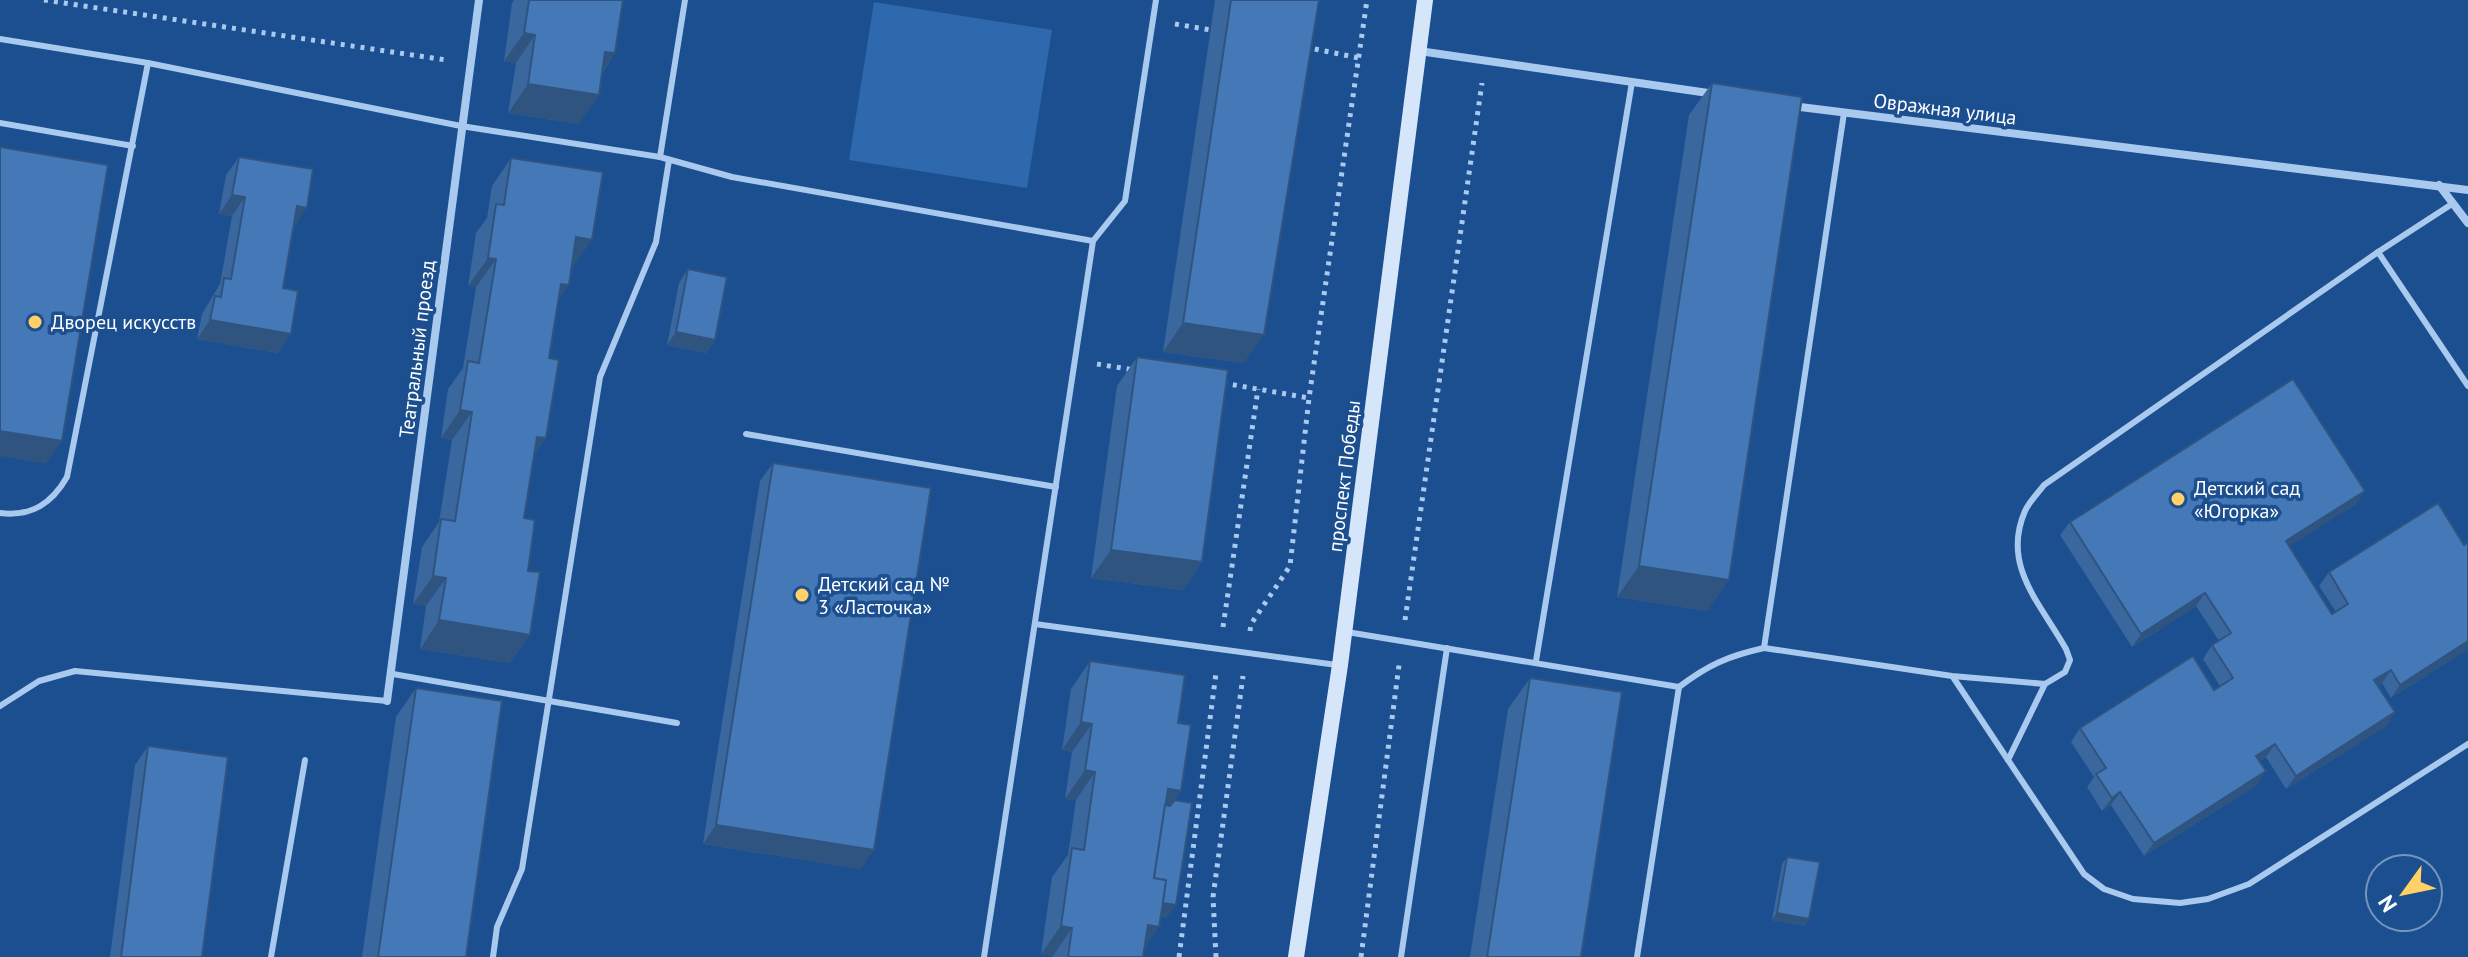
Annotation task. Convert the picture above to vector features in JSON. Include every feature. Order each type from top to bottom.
[{"type":"street","name":"Театральный проезд","points":[[387,701],[393,674],[479,0]]},
{"type":"street","name":"проспект Победы","points":[[1296,957],[1340,665],[1425,0]]},
{"type":"street","points":[[1419,51],[1723,95]]},
{"type":"street","name":"Овражная улица","points":[[1783,104],[2468,190]]},
{"type":"street","points":[[2439,185],[2468,223]]},
{"type":"lane","points":[[660,157],[685,0]]},
{"type":"lane","points":[[984,957],[1093,241],[1125,201],[1156,0]]},
{"type":"lane","points":[[0,39],[148,63],[461,126],[660,157],[732,177],[1093,241]]},
{"type":"lane","points":[[0,513],[36,509],[56,497],[67,477],[148,63]]},
{"type":"lane","points":[[1536,661],[1632,82]]},
{"type":"lane","points":[[1764,648],[1844,113]]},
{"type":"lane","points":[[0,123],[133,146]]},
{"type":"lane","points":[[493,957],[497,927],[522,869],[600,377],[656,242],[669,160]]},
{"type":"lane","points":[[2008,760],[2045,684],[2065,672],[2070,660],[2022,577],[2017,544],[2026,510],[2044,485],[2378,252],[2452,204]]},
{"type":"lane","points":[[2378,252],[2468,386]]},
{"type":"lane","points":[[746,434],[1056,487]]},
{"type":"lane","points":[[1035,624],[1340,665]]},
{"type":"lane","points":[[1344,631],[1679,687]]},
{"type":"lane","points":[[1401,957],[1447,648]]},
{"type":"lane","points":[[1637,957],[1679,687],[1707,666],[1764,648],[1952,676],[2045,684]]},
{"type":"lane","points":[[0,706],[39,681],[75,671],[387,701]]},
{"type":"lane","points":[[393,674],[677,723]]},
{"type":"lane","points":[[1952,676],[2084,874],[2104,889],[2133,899],[2180,903],[2208,899],[2249,884],[2468,744]]},
{"type":"lane","points":[[271,957],[305,760]]},
{"type":"path","points":[[44,0],[471,63]]},
{"type":"path","points":[[1216,957],[1213,897],[1245,654],[1251,624],[1290,566],[1309,398],[1367,0]]},
{"type":"path","points":[[1154,20],[1211,30]]},
{"type":"path","points":[[1296,46],[1359,58]]},
{"type":"path","points":[[1361,957],[1402,640],[1485,61]]},
{"type":"path","points":[[1076,360],[1137,370]]},
{"type":"path","points":[[1213,382],[1309,398]]},
{"type":"shaded area","points":[[874,2],[1052,30],[1027,188],[849,160]]},
{"type":"building","points":[[529,0],[623,0],[615,53],[605,52],[599,95],[528,84],[535,35],[524,33]]},
{"type":"building","points":[[1231,0],[1319,0],[1264,335],[1183,323]]},
{"type":"building","points":[[1712,83],[1802,97],[1729,580],[1639,566]]},
{"type":"building","name":"Дворец искусств","points":[[0,147],[108,165],[62,441],[0,431]]},
{"type":"building","points":[[239,157],[313,169],[307,208],[297,206],[283,288],[298,291],[291,334],[210,320],[215,296],[221,297],[224,278],[231,279],[245,197],[232,195]]},
{"type":"building","points":[[511,158],[603,172],[592,240],[576,237],[569,285],[561,284],[549,358],[559,360],[546,438],[537,437],[524,518],[535,520],[528,571],[540,572],[530,635],[439,620],[446,578],[433,576],[441,519],[455,521],[472,412],[460,410],[468,361],[479,363],[496,259],[488,258],[496,204],[504,205]]},
{"type":"building","points":[[688,269],[727,277],[715,340],[676,332]]},
{"type":"building","points":[[1137,357],[1228,370],[1202,562],[1111,550]]},
{"type":"building","points":[[2293,379],[2365,491],[2286,541],[2332,614],[2348,604],[2329,572],[2438,503],[2464,545],[2468,542],[2468,641],[2400,685],[2391,670],[2374,680],[2395,712],[2296,776],[2275,744],[2256,756],[2266,771],[2154,843],[2120,792],[2112,798],[2096,774],[2106,768],[2080,728],[2193,656],[2214,690],[2233,678],[2212,645],[2231,633],[2205,593],[2141,634],[2070,522]]},
{"type":"building","points":[[773,463],[931,488],[874,850],[716,825]]},
{"type":"building","points":[[1090,661],[1185,675],[1178,723],[1191,725],[1181,791],[1168,789],[1154,878],[1166,880],[1159,927],[1148,925],[1143,957],[1068,957],[1072,928],[1061,926],[1072,848],[1084,850],[1095,772],[1085,770],[1092,724],[1081,722]]},
{"type":"building","points":[[1530,678],[1622,692],[1581,957],[1487,957]]},
{"type":"building","points":[[416,688],[502,701],[466,957],[378,957]]},
{"type":"building","points":[[148,746],[228,757],[202,957],[121,957]]},
{"type":"building","points":[[1175,800],[1192,803],[1176,905],[1163,903],[1166,880],[1154,878],[1165,805],[1170,806]]},
{"type":"building","points":[[1787,857],[1820,862],[1809,919],[1777,913]]},
{"type":"place","name":"Дворец искусств","points":[[35,322]]},
{"type":"place","name":"Детский сад «Югорка»","points":[[2178,499]]},
{"type":"place","name":"Детский сад № 3 «Ласточка»","points":[[802,595]]}]
